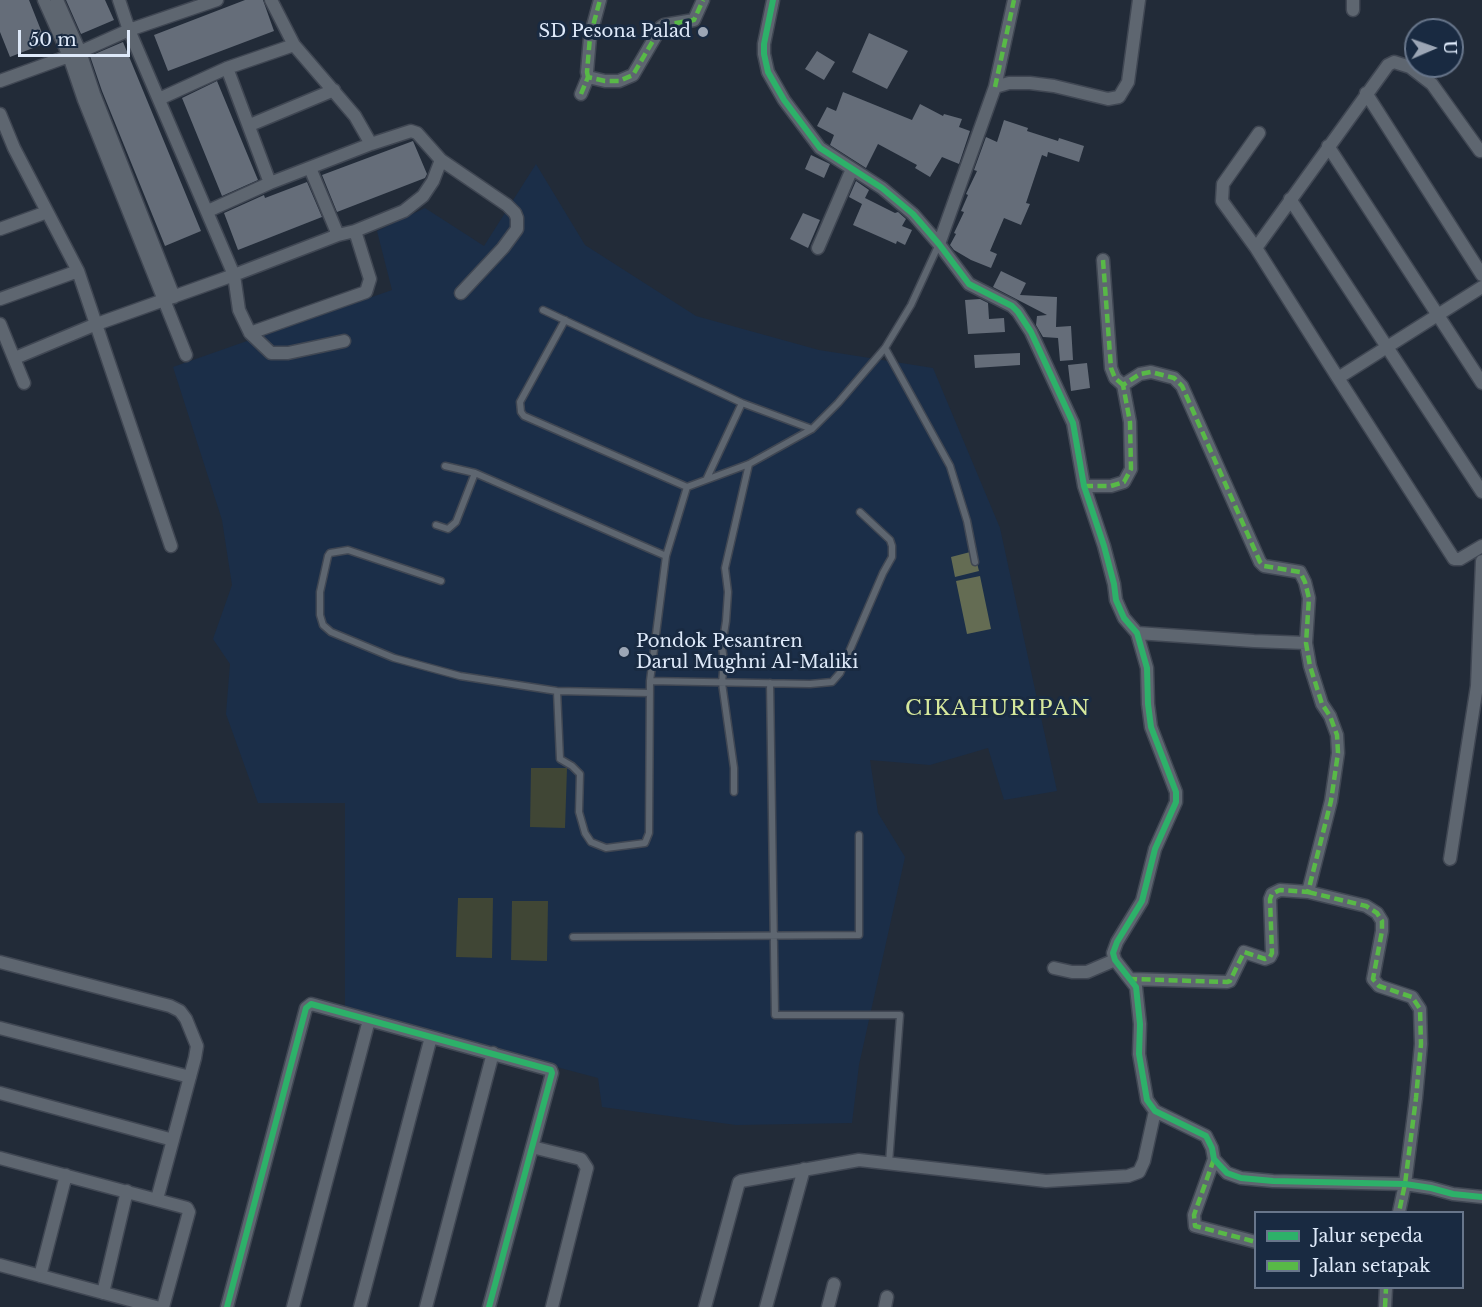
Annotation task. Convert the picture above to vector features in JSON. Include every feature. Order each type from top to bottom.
[{"type":"street","points":[[119,0],[129,30],[234,275],[236,299],[250,333],[271,353],[288,353],[344,341]]},
{"type":"street","points":[[0,81],[74,54],[129,30],[217,0]]},
{"type":"street","points":[[271,0],[294,45],[355,116],[371,144]]},
{"type":"street","points":[[581,94],[588,77],[590,37],[600,0]]},
{"type":"street","points":[[588,77],[619,81],[633,75],[661,27],[694,20],[703,0]]},
{"type":"street","points":[[773,0],[764,44],[768,72],[774,85],[820,148],[882,189],[913,214],[969,284],[1012,306],[1031,332],[1073,423],[1084,486],[1104,546],[1120,612],[1137,633],[1147,668],[1147,696],[1151,727],[1176,792],[1176,802],[1155,849],[1142,901],[1117,942],[1113,953],[1115,960],[1136,987],[1139,1054],[1147,1100],[1155,1111],[1206,1136],[1212,1148],[1214,1160],[1194,1218],[1195,1226],[1254,1241]]},
{"type":"street","points":[[939,244],[995,87],[1014,0]]},
{"type":"street","points":[[995,87],[1009,83],[1030,83],[1054,86],[1108,99],[1119,96],[1128,82],[1139,0]]},
{"type":"street","points":[[52,4],[74,54],[168,299],[186,355]]},
{"type":"street","points":[[159,99],[227,68],[294,45]]},
{"type":"street","points":[[1256,248],[1366,93],[1388,65],[1394,62],[1410,67],[1432,84],[1481,149]]},
{"type":"street","points":[[227,68],[270,183]]},
{"type":"street","points":[[250,125],[334,90]]},
{"type":"street","points":[[1366,93],[1482,275]]},
{"type":"street","points":[[0,114],[14,148],[78,271],[94,325],[171,546]]},
{"type":"street","points":[[208,211],[270,183],[371,144],[411,131],[417,132],[441,160],[507,205],[515,213],[518,224],[503,248],[461,293]]},
{"type":"street","points":[[1259,133],[1223,184],[1222,201],[1256,248],[1454,559],[1460,559],[1482,546]]},
{"type":"street","points":[[1328,146],[1482,383]]},
{"type":"street","points":[[0,152],[14,148]]},
{"type":"street","points":[[15,358],[94,325],[338,235],[356,231],[404,211],[423,196],[433,181],[441,160]]},
{"type":"street","points":[[310,168],[338,235]]},
{"type":"street","points":[[818,248],[852,169]]},
{"type":"street","points":[[1290,199],[1482,492]]},
{"type":"street","points":[[0,229],[46,212]]},
{"type":"street","points":[[250,333],[366,292],[370,279],[356,231]]},
{"type":"street","points":[[1084,486],[1124,482],[1128,475],[1132,454],[1130,422],[1123,385],[1113,376],[1111,368],[1103,260]]},
{"type":"street","points":[[0,299],[78,271]]},
{"type":"street","points":[[1338,378],[1482,287]]},
{"type":"street","points":[[0,324],[24,383]]},
{"type":"street","points":[[1123,385],[1140,374],[1151,372],[1174,378],[1182,386],[1260,562],[1264,566],[1300,572],[1305,582],[1309,598],[1306,643],[1322,704],[1334,724],[1338,753],[1331,801],[1308,891]]},
{"type":"street","points":[[1450,859],[1480,686],[1482,561]]},
{"type":"street","points":[[1137,633],[1306,643]]},
{"type":"street","points":[[1131,979],[1230,981],[1244,952],[1265,959],[1272,954],[1270,899],[1272,894],[1280,890],[1308,891],[1366,906],[1377,913],[1382,921],[1382,931],[1373,979],[1379,986],[1412,997],[1420,1009],[1420,1055],[1405,1185],[1399,1211]]},
{"type":"street","points":[[1054,968],[1072,972],[1087,972],[1115,960]]},
{"type":"street","points":[[0,962],[170,1006],[180,1011],[186,1019],[197,1046],[157,1199]]},
{"type":"street","points":[[227,1307],[308,1004],[549,1068],[552,1071],[489,1307]]},
{"type":"street","points":[[293,1307],[369,1020]]},
{"type":"street","points":[[0,1028],[190,1077]]},
{"type":"street","points":[[360,1307],[430,1037]]},
{"type":"street","points":[[426,1307],[493,1053]]},
{"type":"street","points":[[0,1093],[173,1140]]},
{"type":"street","points":[[705,1307],[739,1182],[745,1179],[859,1160],[1046,1181],[1128,1176],[1139,1172],[1144,1161],[1155,1111]]},
{"type":"street","points":[[532,1147],[581,1159],[587,1168],[552,1307]]},
{"type":"street","points":[[0,1158],[157,1199],[189,1210],[163,1307]]},
{"type":"street","points":[[1214,1160],[1227,1173],[1257,1181],[1405,1185],[1482,1197]]},
{"type":"street","points":[[766,1307],[804,1169]]},
{"type":"street","points":[[40,1276],[66,1175]]},
{"type":"street","points":[[103,1293],[127,1191]]},
{"type":"street","points":[[0,1265],[156,1307]]},
{"type":"street","points":[[828,1307],[834,1284]]},
{"type":"street","points":[[1385,1307],[1386,1289]]},
{"type":"lane","points":[[565,320],[520,402],[521,412],[524,416],[687,487],[748,464],[812,429],[838,403],[885,348],[911,305],[939,244]]},
{"type":"lane","points":[[543,310],[742,403],[812,429]]},
{"type":"lane","points":[[885,348],[950,466],[967,521],[975,562]]},
{"type":"lane","points":[[707,478],[742,403]]},
{"type":"lane","points":[[734,792],[734,768],[722,683],[724,661],[722,647],[728,592],[725,568],[748,464]]},
{"type":"lane","points":[[445,466],[475,473],[666,556]]},
{"type":"lane","points":[[436,525],[448,529],[456,522],[475,473]]},
{"type":"lane","points":[[557,691],[560,759],[580,774],[579,812],[585,833],[591,842],[606,848],[645,843],[649,833],[650,681],[666,556],[687,487]]},
{"type":"lane","points":[[650,681],[810,684],[832,682],[840,674],[892,557],[890,540],[860,512]]},
{"type":"lane","points":[[441,581],[348,550],[337,552],[328,556],[320,592],[320,615],[324,625],[331,632],[394,658],[460,676],[557,691],[650,693]]},
{"type":"lane","points":[[770,683],[775,1015],[900,1015],[889,1163]]},
{"type":"lane","points":[[573,937],[859,935],[859,835]]},
{"type":"shaded area","name":"Pondok Pesantren Darul Mughni Al-Maliki","points":[[536,164],[585,245],[696,316],[819,350],[933,368],[1000,528],[1057,791],[1004,800],[988,748],[930,765],[870,760],[878,813],[905,857],[859,1065],[852,1123],[736,1125],[602,1107],[598,1078],[345,1011],[345,803],[258,803],[226,714],[230,664],[213,639],[232,585],[222,520],[173,367],[392,290],[377,231],[425,208],[484,246]]},
{"type":"shaded area","points":[[974,551],[979,571],[955,577],[951,557]]},
{"type":"shaded area","points":[[980,576],[991,629],[967,634],[956,581]]},
{"type":"shaded area","points":[[531,768],[567,768],[565,828],[530,827]]},
{"type":"shaded area","points":[[458,898],[493,898],[492,958],[456,957]]},
{"type":"shaded area","points":[[512,901],[548,901],[547,961],[511,960]]},
{"type":"building","points":[[0,0],[29,0],[46,43],[10,57],[0,32]]},
{"type":"building","points":[[66,0],[105,0],[114,20],[81,34]]},
{"type":"building","points":[[245,0],[263,0],[274,31],[168,71],[154,35]]},
{"type":"building","points":[[869,33],[908,51],[887,89],[852,72]]},
{"type":"building","points":[[123,42],[201,231],[165,246],[90,56]]},
{"type":"building","points":[[817,51],[835,62],[824,80],[805,69]]},
{"type":"building","points":[[217,81],[258,180],[222,196],[182,98]]},
{"type":"building","points":[[843,92],[912,120],[920,104],[943,116],[944,114],[962,119],[959,127],[970,131],[959,164],[942,157],[930,177],[915,168],[917,165],[878,144],[866,168],[830,145],[834,135],[817,126],[827,107],[836,111]]},
{"type":"building","points":[[1004,120],[1028,128],[1027,131],[1084,146],[1079,162],[1048,152],[1047,157],[1042,155],[1026,203],[1030,204],[1021,225],[1004,218],[990,251],[997,254],[991,268],[971,260],[950,245],[964,212],[961,211],[977,171],[974,170],[986,137],[997,142]]},
{"type":"building","points":[[413,141],[427,174],[425,178],[337,212],[322,175]]},
{"type":"building","points":[[811,155],[830,164],[824,178],[805,169]]},
{"type":"building","points":[[856,181],[869,190],[865,198],[895,213],[898,212],[906,219],[902,226],[912,230],[905,245],[897,241],[896,244],[853,225],[862,204],[849,197]]},
{"type":"building","points":[[307,182],[322,217],[238,250],[224,213],[264,195],[265,198]]},
{"type":"building","points":[[803,213],[820,220],[808,248],[790,239]]},
{"type":"building","points":[[1001,271],[1026,283],[1020,295],[1057,297],[1056,327],[1071,326],[1073,360],[1060,361],[1058,338],[1043,337],[1036,325],[1037,316],[1047,315],[993,287]]},
{"type":"building","points":[[980,299],[988,303],[989,319],[1004,318],[1005,332],[968,334],[965,300]]},
{"type":"building","points":[[1020,353],[1020,365],[975,368],[974,355]]},
{"type":"building","points":[[1087,363],[1090,388],[1071,391],[1068,365]]},
{"type":"marked path","points":[[588,77],[590,37],[600,0]]},
{"type":"marked path","points":[[581,94],[588,77],[619,81],[633,75],[661,27],[694,20],[703,0]]},
{"type":"marked path","points":[[995,87],[1014,0]]},
{"type":"marked path","points":[[1103,260],[1111,368],[1115,378],[1123,385]]},
{"type":"marked path","points":[[1084,486],[1111,486],[1124,482],[1131,469],[1130,422],[1123,385],[1140,374],[1151,372],[1174,378],[1182,386],[1260,562],[1264,566],[1300,572],[1305,582],[1309,598],[1306,643],[1310,666],[1322,704],[1330,716],[1337,735],[1338,753],[1331,801],[1308,892],[1280,890],[1272,894],[1270,899],[1272,953],[1270,957],[1265,959],[1244,952],[1230,981],[1227,982],[1131,979]]},
{"type":"marked path","points":[[1308,892],[1366,906],[1377,913],[1382,921],[1382,931],[1373,979],[1379,986],[1412,997],[1420,1009],[1421,1044],[1416,1098],[1399,1211]]},
{"type":"marked path","points":[[1214,1159],[1194,1215],[1195,1226],[1254,1241]]},
{"type":"marked path","points":[[1385,1307],[1386,1289]]},
{"type":"cycle path","points":[[773,0],[764,54],[768,72],[784,100],[820,148],[882,188],[913,214],[969,284],[1012,306],[1018,312],[1031,332],[1073,423],[1084,486],[1104,546],[1116,600],[1124,618],[1137,633],[1147,668],[1151,727],[1176,792],[1176,802],[1155,849],[1142,901],[1117,942],[1113,953],[1115,960],[1136,987],[1140,1024],[1139,1054],[1147,1100],[1155,1111],[1206,1136],[1214,1159],[1227,1173],[1241,1178],[1273,1181],[1405,1184],[1453,1194],[1482,1197]]},
{"type":"cycle path","points":[[227,1307],[306,1008],[311,1004],[551,1070],[489,1307]]},
{"type":"place","name":"SD Pesona Palad","points":[[703,32]]},
{"type":"place","name":"Pondok Pesantren Darul Mughni Al-Maliki","points":[[624,652]]},
{"type":"district","name":"CIKAHURIPAN","points":[[998,709]]}]
